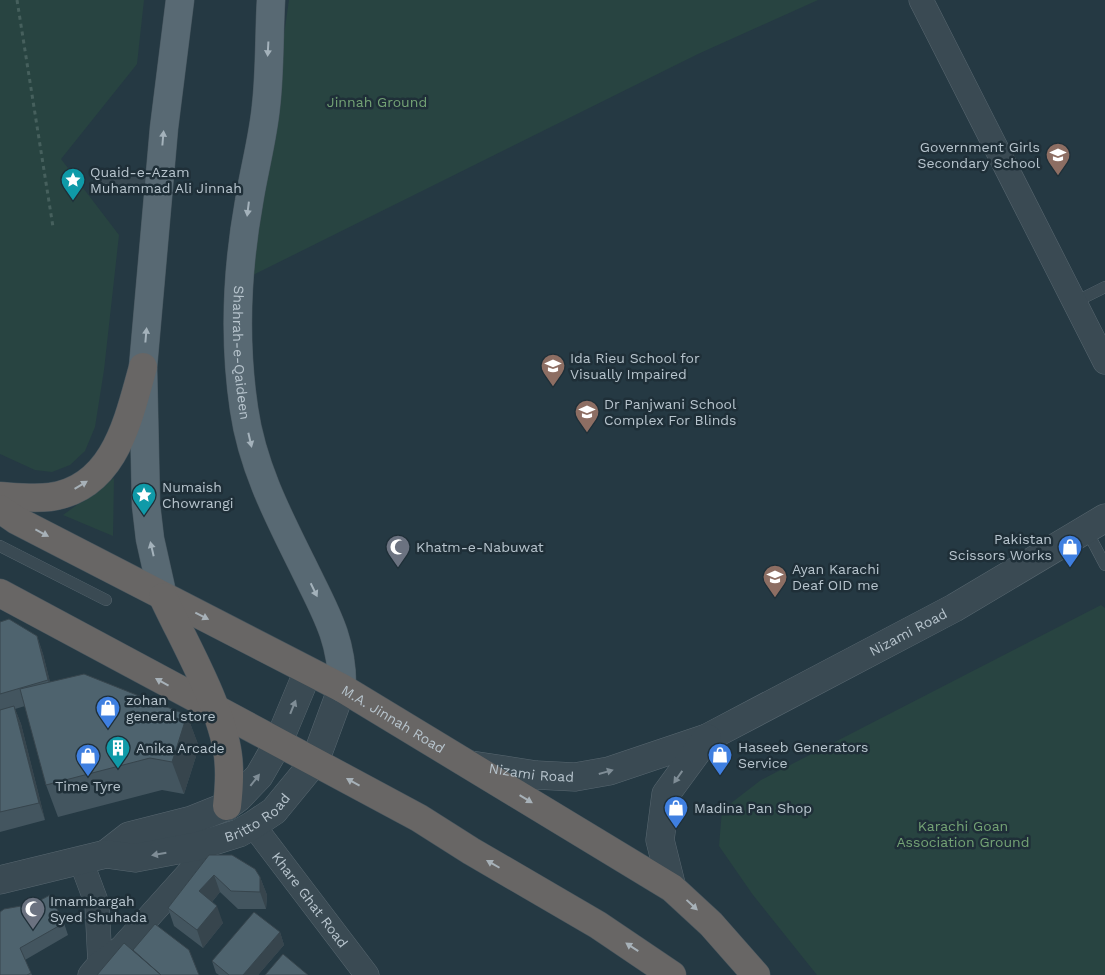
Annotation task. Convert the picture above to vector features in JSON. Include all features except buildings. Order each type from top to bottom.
[{"type":"highway","points":[[0,496],[50,497],[68,492],[85,484],[108,464],[126,426],[143,367]]},
{"type":"highway","name":"M.A. Jinnah Road","points":[[0,509],[16,520],[163,597],[342,688],[672,888],[704,917],[756,975]]},
{"type":"highway","points":[[0,593],[419,818],[471,851],[598,925],[672,975]]},
{"type":"highway","points":[[163,597],[216,710],[228,755],[227,806]]},
{"type":"main road","points":[[163,597],[150,539],[146,505],[143,367],[159,184],[180,0]]},
{"type":"main road","name":"Shahrah-e-Qaideen","points":[[271,0],[266,104],[248,204],[238,296],[240,365],[244,409],[250,443],[261,477],[333,628],[342,666],[342,688]]},
{"type":"street","points":[[921,0],[1105,362]]},
{"type":"street","name":"Nizami Road","points":[[471,765],[543,776],[575,777],[609,771],[707,738],[954,608],[1096,523]]},
{"type":"street","name":"Britto Road","points":[[93,858],[129,836],[192,820],[227,806],[249,788],[278,743],[308,671]]},
{"type":"street","name":"Britto Road","points":[[0,880],[93,858],[135,858],[198,846],[239,833],[253,826],[274,811],[314,761],[342,688]]},
{"type":"street","name":"Nizami Road","points":[[672,888],[660,840],[666,794],[707,738]]},
{"type":"street","points":[[95,969],[121,948],[187,875],[194,863],[198,846],[192,820]]},
{"type":"street","name":"Khare Ghat Road","points":[[253,826],[367,975]]},
{"type":"street","points":[[93,858],[97,904],[95,969]]},
{"type":"lane","points":[[101,177],[159,184]]},
{"type":"lane","points":[[1075,302],[1105,287]]},
{"type":"lane","points":[[1096,523],[1105,565]]},
{"type":"lane","points":[[0,546],[106,600]]},
{"type":"path","points":[[17,0],[54,226]]},
{"type":"green space","points":[[0,0],[144,0],[137,64],[61,159],[119,235],[104,370],[95,427],[85,451],[70,465],[52,472],[35,470],[0,454]]},
{"type":"green space","name":"Jinnah Ground","points":[[289,0],[818,0],[698,54],[249,277]]},
{"type":"green space","points":[[114,478],[113,536],[63,515]]},
{"type":"green space","name":"Karachi Goan Association Ground","points":[[1101,605],[1105,608],[1105,975],[817,975],[753,895],[719,846],[722,810],[761,780]]},
{"type":"place","name":"Government Girls Secondary School","points":[[1058,176]]},
{"type":"place","name":"Quaid-e-Azam Muhammad Ali Jinnah","points":[[73,201]]},
{"type":"place","name":"Ida Rieu School for Visually Impaired","points":[[553,387]]},
{"type":"place","name":"Dr Panjwani School Complex For Blinds","points":[[587,433]]},
{"type":"place","name":"Numaish Chowrangi","points":[[144,516]]},
{"type":"place","name":"Khatm-e-Nabuwat","points":[[398,568]]},
{"type":"place","name":"Pakistan Scissors Works","points":[[1070,568]]},
{"type":"place","name":"Ayan Karachi Deaf OID me","points":[[775,598]]},
{"type":"place","name":"zohan general store","points":[[108,729]]},
{"type":"place","name":"Anika Arcade","points":[[118,769]]},
{"type":"place","name":"Haseeb Generators Service","points":[[720,776]]},
{"type":"place","name":"Time Tyre","points":[[88,777]]},
{"type":"place","name":"Madina Pan Shop","points":[[676,829]]},
{"type":"place","name":"Imambargah Syed Shuhada","points":[[33,930]]}]
